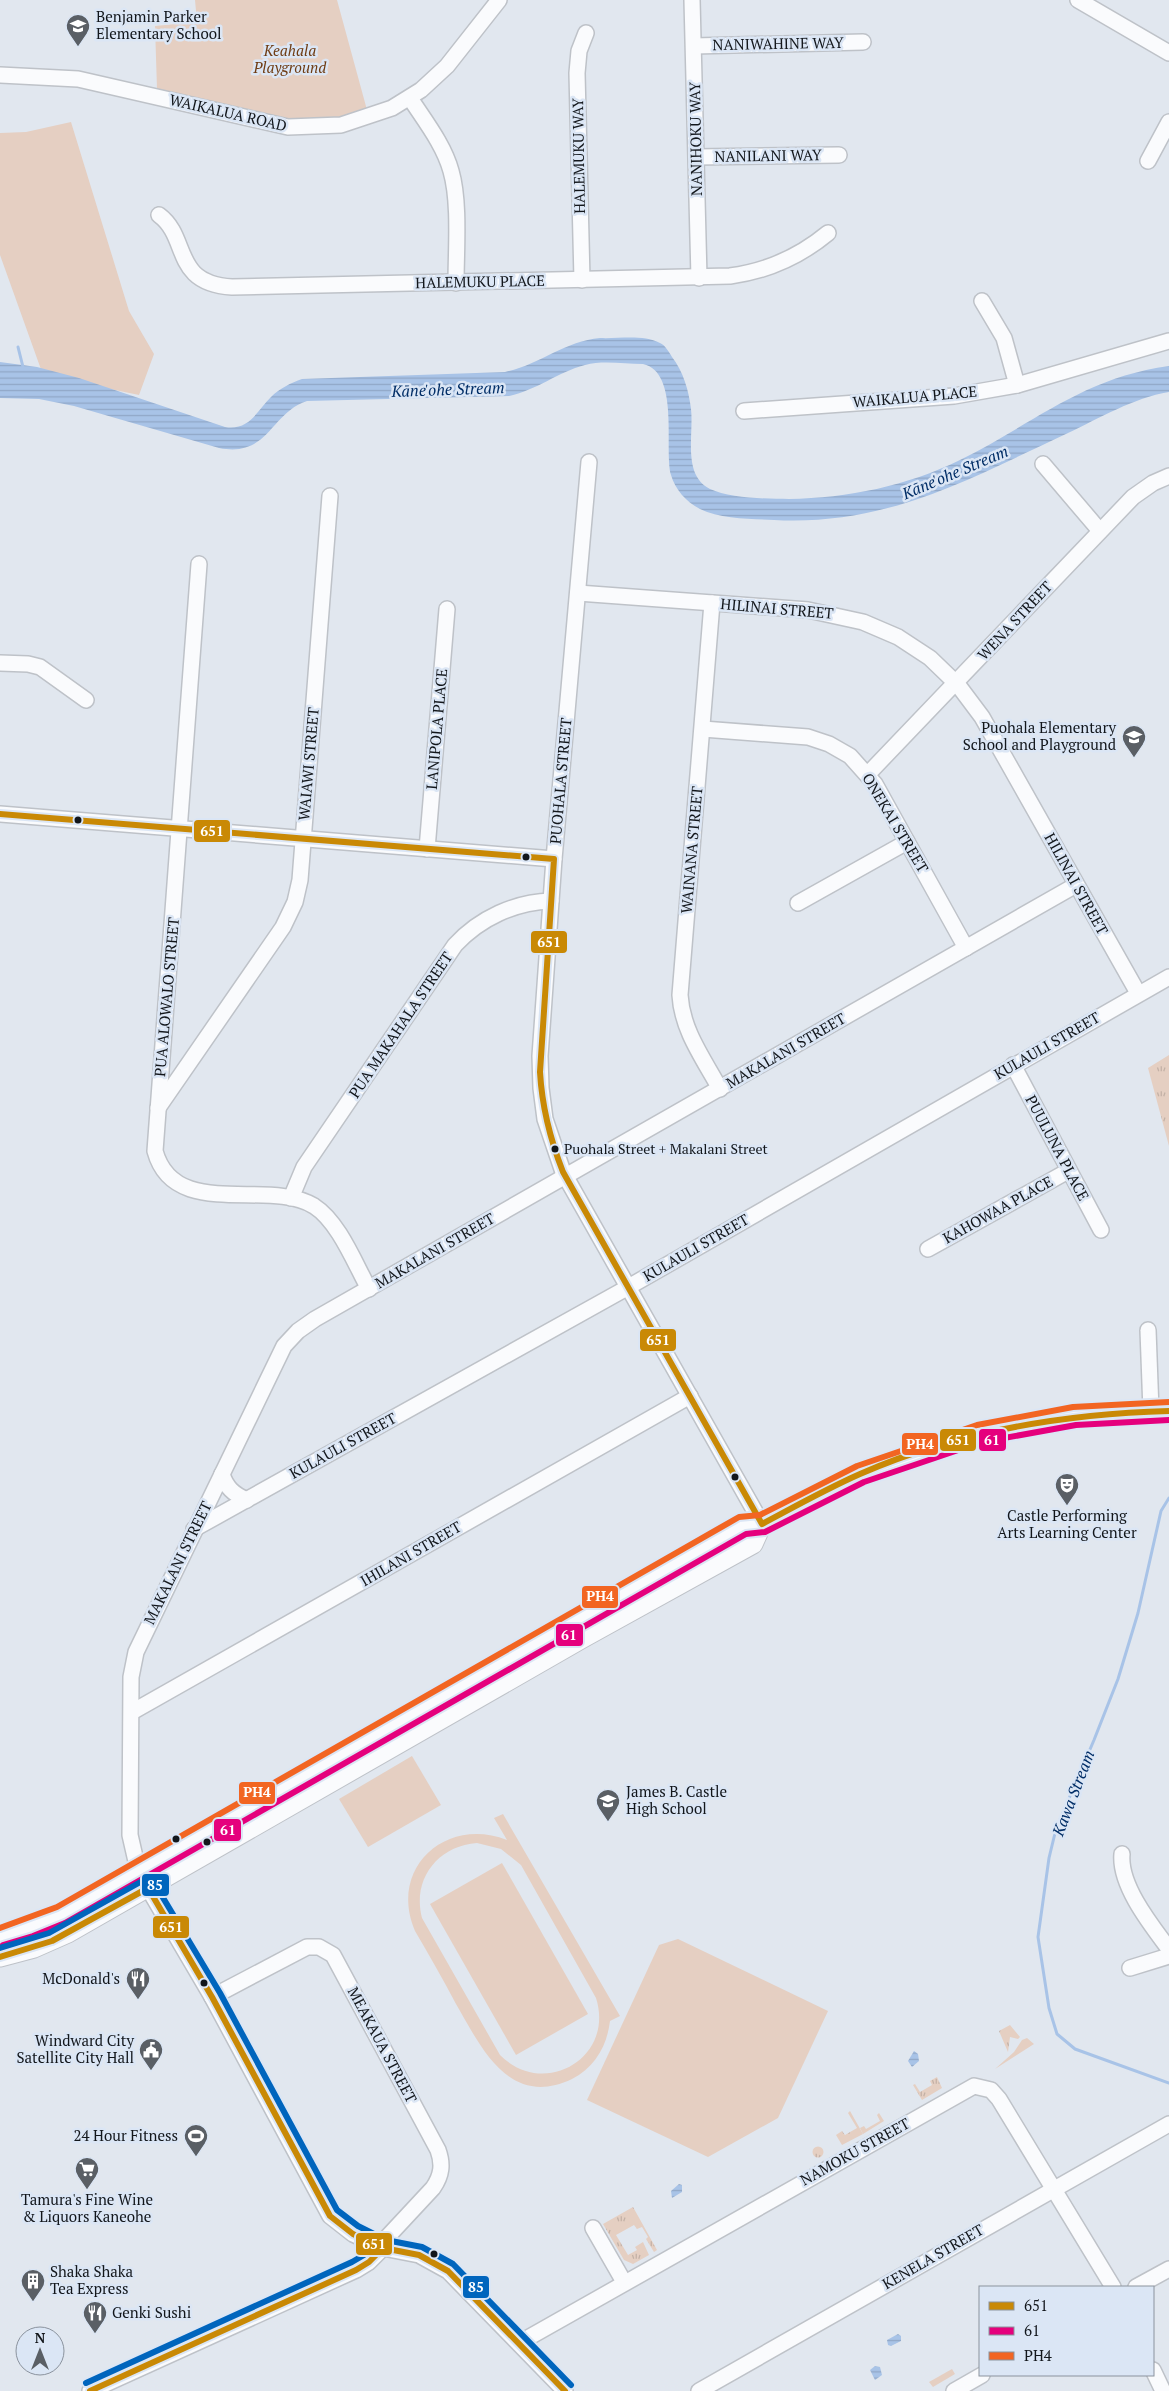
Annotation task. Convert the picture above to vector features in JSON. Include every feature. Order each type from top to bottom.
[{"type":"main road","points":[[0,1937],[53,1919],[737,1528],[762,1524],[860,1474],[950,1442],[1043,1420],[1106,1413],[1160,1411]]},
{"type":"main road","points":[[0,1957],[52,1941],[148,1888],[637,1608],[753,1544],[762,1524]]},
{"type":"main road","points":[[627,1591],[637,1608]]},
{"type":"main road","points":[[138,1870],[148,1888]]},
{"type":"street","name":"WAIKALUA ROAD","points":[[0,76],[78,79],[270,125],[324,128],[359,121],[392,108],[410,98],[447,66],[499,0]]},
{"type":"street","name":"NANIHOKU WAY","points":[[692,0],[699,278]]},
{"type":"street","points":[[1078,0],[1169,53]]},
{"type":"street","name":"HALEMUKU WAY","points":[[582,280],[577,73],[579,51],[586,34]]},
{"type":"street","name":"NANIWAHINE WAY","points":[[694,46],[863,42]]},
{"type":"street","points":[[410,98],[445,154],[452,171],[456,283]]},
{"type":"street","points":[[1148,161],[1169,122]]},
{"type":"street","name":"NANILANI WAY","points":[[696,157],[839,155]]},
{"type":"street","name":"HALEMUKU PLACE","points":[[159,215],[170,226],[188,266],[208,282],[224,286],[456,283],[730,276],[772,267],[801,252],[828,232]]},
{"type":"street","points":[[982,301],[1004,338],[1017,385]]},
{"type":"street","name":"WAIKALUA PLACE","points":[[744,411],[954,396],[1017,385],[1169,341]]},
{"type":"street","name":"PUOHALA STREET","points":[[589,462],[554,859],[540,1056],[540,1088],[550,1137],[566,1177],[762,1524]]},
{"type":"street","points":[[1043,464],[1100,531]]},
{"type":"street","name":"WENA STREET","points":[[868,774],[1100,531],[1143,490],[1169,476]]},
{"type":"street","name":"WAIAWI STREET","points":[[157,1109],[287,920],[298,892],[330,496]]},
{"type":"street","name":"PUA ALOWALO STREET","points":[[199,564],[187,708],[181,829],[154,1142],[158,1159],[166,1173],[178,1184],[201,1192],[291,1198],[314,1206],[328,1219],[369,1289]]},
{"type":"street","name":"HILINAI STREET","points":[[578,593],[808,610],[863,622],[914,647],[956,683],[982,716],[1138,993]]},
{"type":"street","name":"WAINANA STREET","points":[[712,603],[680,994],[688,1032],[720,1088]]},
{"type":"street","name":"LANIPOLA PLACE","points":[[427,849],[447,609]]},
{"type":"street","points":[[0,663],[28,664],[40,667],[86,700]]},
{"type":"street","name":"ONEKAI STREET","points":[[702,729],[808,737],[839,749],[868,774],[966,948]]},
{"type":"street","points":[[0,814],[554,859]]},
{"type":"street","points":[[798,903],[907,842]]},
{"type":"street","name":"MAKALANI STREET","points":[[138,1870],[130,1835],[131,1677],[136,1652],[194,1529],[284,1346],[290,1338],[306,1324],[1076,885]]},
{"type":"street","name":"PUA MAKAHALA STREET","points":[[291,1198],[304,1167],[455,945],[478,925],[515,905],[551,900]]},
{"type":"street","name":"KULAULI STREET","points":[[194,1529],[629,1287],[1138,993],[1169,977]]},
{"type":"street","name":"PUULUNA PLACE","points":[[1013,1066],[1101,1230]]},
{"type":"street","name":"KAHOWAA PLACE","points":[[928,1249],[1068,1171]]},
{"type":"street","points":[[1148,1330],[1160,1411]]},
{"type":"street","name":"IHILANI STREET","points":[[132,1712],[690,1396]]},
{"type":"street","points":[[222,1474],[229,1489],[237,1496],[247,1500]]},
{"type":"street","points":[[1122,1854],[1122,1868],[1126,1880],[1152,1927],[1169,1949]]},
{"type":"street","points":[[148,1888],[212,1997],[326,2210],[346,2230],[381,2247],[419,2255],[443,2268],[519,2342],[565,2391]]},
{"type":"street","name":"MEAKAUA STREET","points":[[90,2391],[356,2270],[369,2262],[437,2183],[441,2171],[441,2157],[334,1956],[319,1947],[307,1947],[212,1997]]},
{"type":"street","points":[[1130,1968],[1169,1956]]},
{"type":"street","name":"NAMOKU STREET","points":[[519,2342],[974,2086],[986,2087],[995,2094],[1113,2286]]},
{"type":"street","name":"KENELA STREET","points":[[699,2391],[1053,2188],[1169,2124]]},
{"type":"street","points":[[593,2228],[624,2282]]},
{"type":"street","points":[[1138,2286],[1169,2270]]},
{"type":"street","points":[[1154,2372],[1163,2391]]},
{"type":"street","points":[[954,2391],[980,2376]]},
{"type":"green space","name":"Keahala Playground","points":[[195,0],[337,0],[367,110],[341,117],[288,118],[261,115],[157,89],[155,26],[197,22]]},
{"type":"green space","points":[[71,122],[129,311],[154,354],[139,395],[43,375],[0,255],[0,133],[26,132]]},
{"type":"green space","points":[[1169,1055],[1169,1146],[1148,1068]]},
{"type":"green space","points":[[412,1756],[441,1805],[368,1847],[339,1799]]},
{"type":"green space","points":[[503,1814],[620,2016],[610,2021],[603,2047],[587,2068],[572,2079],[550,2086],[531,2086],[514,2080],[487,2055],[415,1931],[409,1908],[409,1887],[416,1868],[428,1853],[444,1842],[463,1835],[484,1834],[507,1840],[494,1818]],"holes":[[[477,1843],[501,1849],[521,1865],[596,1998],[599,2019],[595,2038],[586,2054],[572,2066],[555,2072],[536,2073],[518,2068],[500,2055],[422,1918],[420,1904],[424,1878],[439,1858],[450,1851]]]},
{"type":"green space","points":[[502,1863],[588,2014],[516,2055],[430,1904]]},
{"type":"green space","points":[[678,1939],[828,2011],[778,2118],[708,2157],[587,2100],[659,1945]]},
{"type":"green space","points":[[1010,2025],[1020,2037],[1018,2039],[1010,2037],[1008,2052],[999,2031]]},
{"type":"green space","points":[[1027,2038],[1034,2044],[995,2069],[1014,2052],[1022,2040]]},
{"type":"green space","points":[[937,2077],[942,2088],[922,2100],[913,2085],[915,2084],[920,2092],[932,2085],[930,2081]]},
{"type":"green space","points":[[850,2111],[863,2134],[842,2145],[836,2135],[842,2131],[845,2135],[857,2128],[848,2113]]},
{"type":"green space","points":[[879,2113],[884,2121],[863,2134],[860,2128],[864,2126],[866,2129],[880,2121],[877,2115]]},
{"type":"green space","points":[[818,2146],[824,2152],[818,2158],[812,2152]]},
{"type":"green space","points":[[633,2207],[657,2250],[654,2252],[646,2239],[648,2237],[642,2227],[637,2229],[634,2225],[616,2235],[628,2255],[637,2250],[635,2247],[643,2242],[649,2255],[633,2264],[624,2260],[603,2224]]},
{"type":"green space","points":[[952,2369],[955,2374],[933,2387],[929,2382]]},
{"type":"water","name":"Kāne'ohe Stream","points":[[600,338],[646,339],[653,340],[665,347],[679,368],[689,395],[692,419],[691,453],[692,464],[696,474],[701,483],[710,489],[748,497],[770,499],[811,498],[855,493],[898,484],[960,460],[1084,391],[1138,372],[1169,366],[1169,392],[1130,404],[996,467],[926,496],[891,507],[854,515],[815,520],[727,517],[700,509],[686,499],[678,490],[671,475],[668,413],[662,381],[655,370],[643,364],[606,362],[585,365],[529,390],[509,396],[307,401],[285,415],[259,441],[249,447],[236,449],[219,448],[74,406],[39,399],[0,398],[0,362],[37,367],[79,378],[225,427],[233,427],[240,426],[252,419],[278,391],[302,379],[505,372],[517,369],[575,344]]},
{"type":"water","points":[[914,2051],[918,2054],[919,2061],[912,2067],[908,2061]]},
{"type":"water","points":[[679,2184],[682,2185],[682,2192],[672,2198],[671,2191]]},
{"type":"water","points":[[898,2334],[901,2336],[901,2341],[891,2346],[888,2345],[887,2340]]},
{"type":"water","points":[[875,2366],[880,2367],[882,2375],[875,2380],[870,2370]]},
{"type":"waterway","points":[[18,347],[23,367]]},
{"type":"waterway","name":"Kawa Stream","points":[[1169,1498],[1161,1511],[1138,1613],[1118,1679],[1056,1829],[1049,1858],[1038,1937],[1049,2008],[1057,2034],[1075,2049],[1169,2083]]},
{"type":"transit line","name":"651","points":[[0,814],[554,859],[540,1072],[547,1123],[554,1147],[563,1172],[762,1524],[860,1474],[935,1446],[973,1436],[1050,1421],[1089,1416],[1169,1411]]},
{"type":"transit line","name":"PH4","points":[[0,1928],[57,1907],[739,1517],[760,1515],[857,1466],[977,1425],[1073,1407],[1169,1402]]},
{"type":"transit line","name":"61","points":[[3,1945],[33,1936],[65,1923],[746,1534],[765,1532],[864,1482],[982,1442],[1076,1425],[1169,1420]]},
{"type":"transit line","name":"85","points":[[0,1948],[49,1933],[144,1880],[153,1881],[220,1993],[337,2210],[358,2226],[386,2240],[422,2247],[453,2264],[571,2385]]},
{"type":"transit line","name":"651","points":[[0,1957],[52,1941],[148,1888],[212,1997],[330,2216],[353,2234],[383,2248],[419,2255],[448,2271],[565,2391]]},
{"type":"transit line","name":"85","points":[[86,2383],[352,2262],[364,2255],[377,2242]]},
{"type":"transit line","name":"651","points":[[90,2391],[356,2270],[369,2262],[383,2248]]},
{"type":"place","name":"Benjamin Parker Elementary School","points":[[78,47]]},
{"type":"place","name":"Puohala Elementary School and Playground","points":[[1134,758]]},
{"type":"place","name":"Puohala Street + Makalani Street","points":[[555,1149]]},
{"type":"place","name":"Castle Performing Arts Learning Center","points":[[1067,1506]]},
{"type":"place","name":"James B. Castle High School","points":[[608,1822]]},
{"type":"place","name":"McDonald's","points":[[138,2000]]},
{"type":"place","name":"Windward City Satellite City Hall","points":[[151,2071]]},
{"type":"place","name":"24 Hour Fitness","points":[[196,2157]]},
{"type":"place","name":"Tamura's Fine Wine & Liquors Kaneohe","points":[[87,2190]]},
{"type":"place","name":"Shaka Shaka Tea Express","points":[[33,2302]]},
{"type":"place","name":"Genki Sushi","points":[[95,2334]]}]
